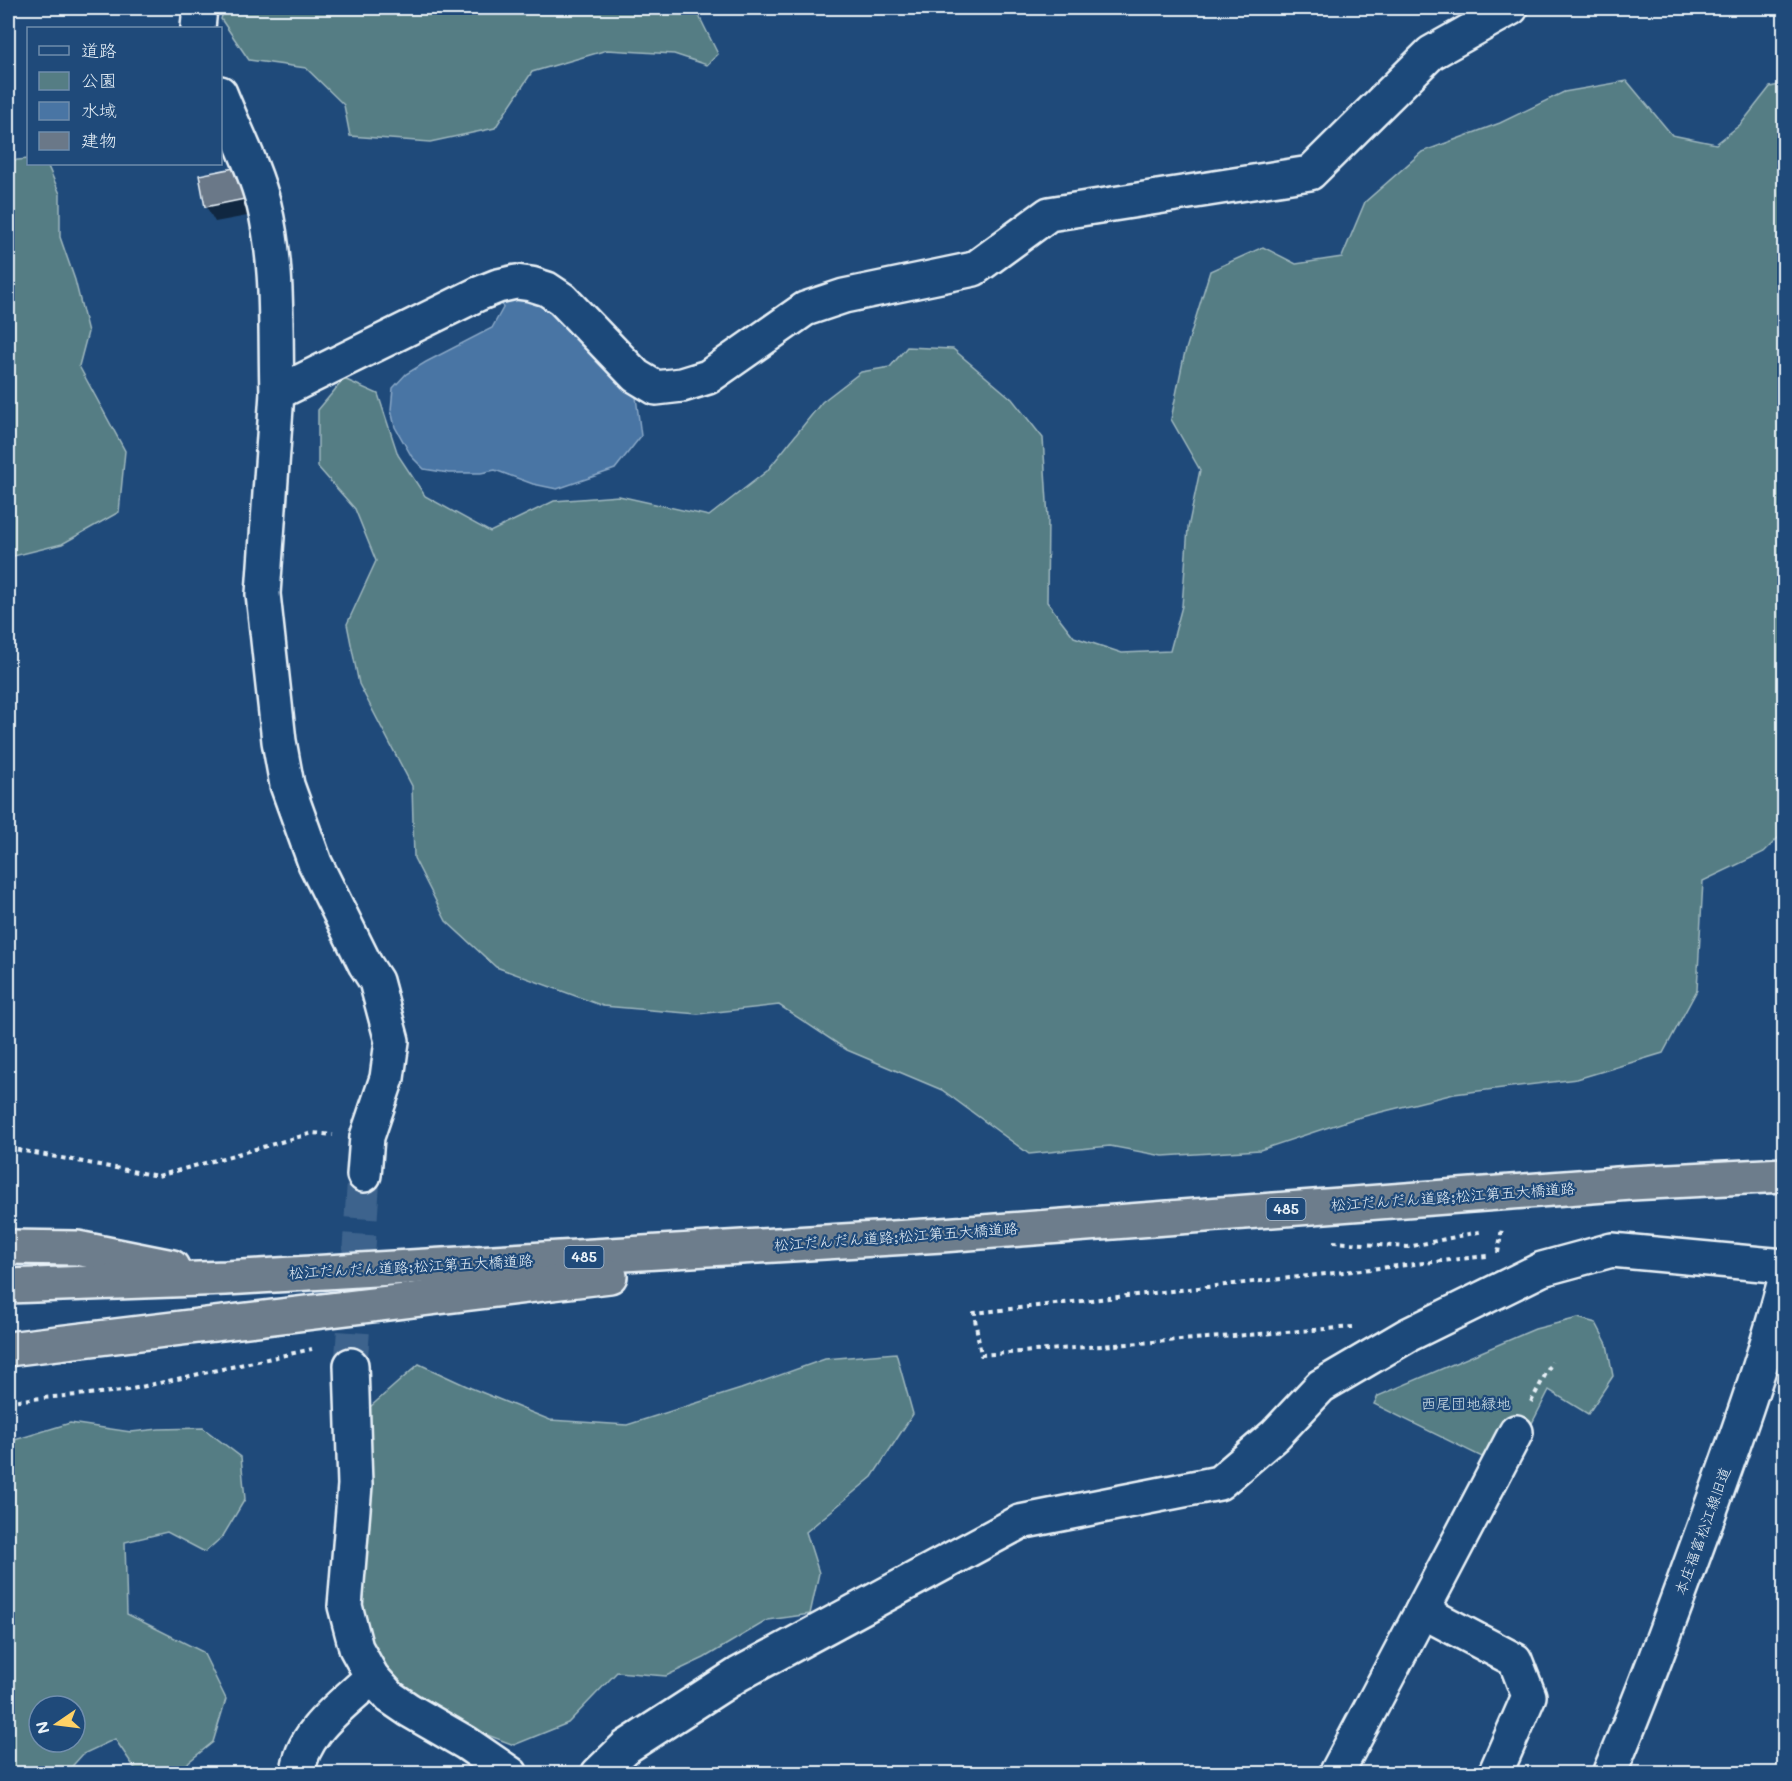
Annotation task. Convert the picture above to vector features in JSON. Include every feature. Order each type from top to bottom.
[{"type":"highway","name":"松江だんだん道路;松江第五大橋道路","points":[[8,1286],[226,1278],[942,1236],[1630,1183],[1785,1175]]},
{"type":"highway","points":[[8,1349],[942,1236]]},
{"type":"highway","points":[[8,1247],[77,1248],[226,1278]]},
{"type":"street","points":[[198,27],[200,8]]},
{"type":"street","points":[[277,393],[478,294],[516,282],[547,289],[562,299],[636,376],[656,388],[708,377],[805,309],[844,296],[974,269],[1049,214],[1310,173],[1431,52],[1511,8]]},
{"type":"street","points":[[222,98],[252,165],[264,204],[273,248],[277,393],[263,594],[279,741],[287,785],[315,863],[365,964],[376,981],[392,1041],[387,1078],[367,1137],[364,1175]]},
{"type":"street","points":[[598,1773],[626,1748],[739,1674],[1020,1522],[1219,1483],[1275,1435],[1321,1386],[1408,1335],[1542,1269],[1612,1250],[1785,1266]]},
{"type":"street","name":"本庄福富松江線旧道","points":[[1609,1773],[1671,1618],[1736,1439],[1770,1338],[1785,1284]]},
{"type":"street","points":[[351,1365],[355,1485],[345,1606],[356,1648],[372,1677],[390,1697],[511,1773]]},
{"type":"street","points":[[1336,1773],[1516,1432]]},
{"type":"street","points":[[1422,1611],[1515,1660],[1528,1696],[1496,1773]]},
{"type":"street","points":[[298,1773],[300,1758],[314,1731],[372,1677]]},
{"type":"path","points":[[8,1148],[158,1176],[313,1133],[367,1137]]},
{"type":"path","points":[[1328,1242],[1408,1247],[1512,1225]]},
{"type":"path","points":[[1408,1335],[1362,1326],[981,1355],[974,1313],[1498,1255],[1502,1227]]},
{"type":"path","points":[[8,1401],[123,1391],[318,1348]]},
{"type":"path","points":[[1516,1432],[1552,1362]]},
{"type":"green space","points":[[224,8],[695,8],[718,54],[707,65],[674,54],[607,50],[532,72],[495,128],[430,142],[350,136],[344,105],[306,68],[249,60],[221,19]]},
{"type":"green space","points":[[1627,81],[1672,135],[1716,144],[1741,124],[1770,87],[1784,84],[1784,832],[1764,852],[1703,881],[1697,990],[1663,1053],[1577,1079],[1454,1094],[1353,1119],[1260,1150],[1163,1156],[1110,1146],[1029,1154],[942,1090],[847,1050],[779,1005],[698,1014],[603,1006],[496,967],[446,921],[414,858],[412,786],[359,684],[347,624],[376,561],[355,509],[318,467],[318,410],[344,379],[378,394],[398,455],[425,496],[490,532],[554,501],[619,496],[709,516],[767,471],[822,402],[861,372],[890,367],[907,347],[953,349],[1012,399],[1043,438],[1048,518],[1047,602],[1074,637],[1122,653],[1170,651],[1182,606],[1188,528],[1200,470],[1171,419],[1184,356],[1210,271],[1263,247],[1296,264],[1342,257],[1365,202],[1422,152],[1500,123],[1564,92]]},
{"type":"green space","points":[[27,159],[27,165],[47,165],[60,194],[60,237],[75,280],[88,332],[79,366],[125,451],[119,512],[62,544],[10,557],[8,555],[8,161]]},
{"type":"green space","name":"西尾団地緑地","points":[[1578,1318],[1596,1323],[1607,1344],[1613,1376],[1588,1414],[1549,1390],[1525,1437],[1484,1458],[1374,1404],[1378,1396],[1535,1329]]},
{"type":"green space","points":[[896,1353],[913,1414],[872,1477],[806,1532],[819,1573],[810,1614],[768,1620],[704,1658],[666,1676],[617,1672],[568,1723],[514,1745],[453,1722],[413,1701],[378,1657],[357,1615],[370,1462],[370,1407],[419,1364],[550,1420],[627,1425],[741,1389],[825,1359]]},
{"type":"green space","points":[[70,1423],[131,1432],[203,1428],[241,1457],[245,1499],[223,1536],[205,1552],[167,1532],[125,1542],[127,1614],[203,1652],[226,1699],[213,1742],[176,1772],[136,1770],[115,1739],[87,1752],[87,1694],[27,1694],[27,1754],[83,1754],[66,1773],[8,1773],[8,1442]]},
{"type":"water","points":[[500,295],[535,295],[635,389],[641,436],[615,469],[557,489],[533,484],[495,470],[481,473],[449,473],[424,469],[412,457],[395,427],[391,410],[393,388],[406,374],[492,328],[503,308]]},
{"type":"building","points":[[244,166],[250,198],[205,207],[199,175]]},
{"type":"tunnel","points":[[351,1365],[364,1175]]}]
